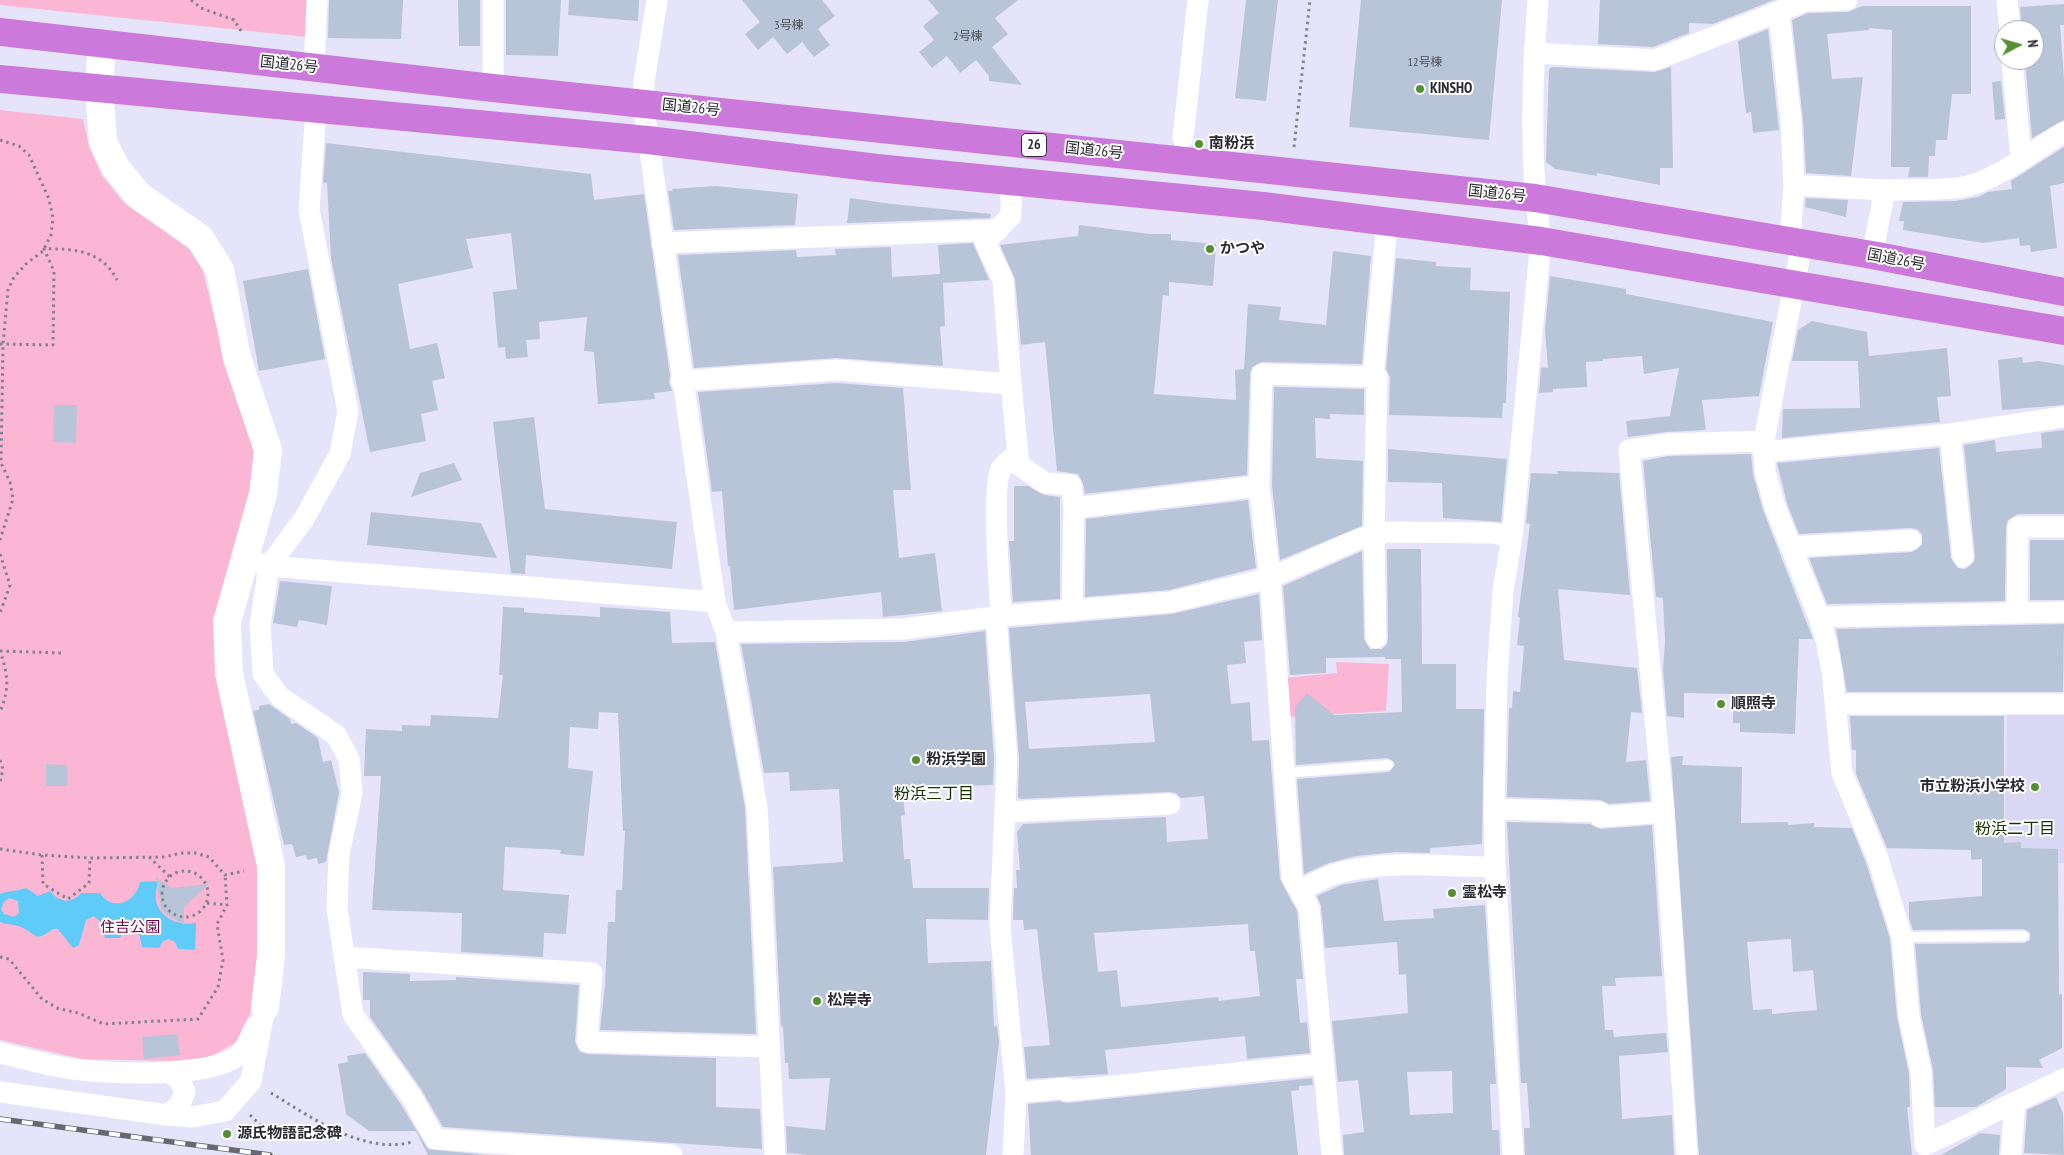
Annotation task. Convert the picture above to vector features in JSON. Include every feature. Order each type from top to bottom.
[{"type":"highway","name":"国道26号","points":[[0,32],[493,88],[1534,198],[1872,255],[2064,292]]},
{"type":"highway","points":[[0,79],[648,140],[877,168],[1263,206],[1541,241],[2064,331]]},
{"type":"street","points":[[314,68],[317,0]]},
{"type":"street","points":[[493,0],[493,88]]},
{"type":"street","points":[[657,0],[644,82],[643,103],[681,381],[715,602],[726,632],[757,807],[775,1155]]},
{"type":"street","points":[[1183,138],[1198,0]]},
{"type":"street","points":[[1513,1155],[1495,867],[1494,809],[1497,679],[1503,591],[1512,537],[1541,241],[1534,198],[1534,53],[1538,0]]},
{"type":"street","points":[[1534,53],[1655,60],[1779,14],[1806,1],[1847,0]]},
{"type":"street","points":[[2007,0],[2009,20]]},
{"type":"street","points":[[1779,14],[1791,121],[1794,185],[1791,227],[1794,243],[1795,284],[1764,447],[1765,471],[1775,507],[1819,616],[1832,671],[1842,773],[1878,859],[1902,937],[1909,1016],[1921,1072],[1922,1150],[2064,1079]]},
{"type":"street","points":[[102,45],[99,88],[103,142],[116,168],[139,196],[200,238],[220,270],[237,358],[268,450],[257,563],[263,674],[280,697],[336,735],[349,759],[352,793],[339,854],[337,908],[353,1015],[411,1096],[432,1136],[672,1155]]},
{"type":"street","points":[[2013,70],[2021,158]]},
{"type":"street","points":[[0,1092],[192,1117],[225,1111],[251,1081],[265,1007],[271,956],[271,866],[229,672],[227,622],[257,563],[304,520],[340,454],[348,411],[309,210],[316,110]]},
{"type":"street","points":[[1794,185],[1885,190],[1962,187],[1990,177],[2064,132]]},
{"type":"street","points":[[1011,182],[1011,216],[985,242],[1002,280],[1019,465],[1045,483],[1072,485],[1074,508],[1072,611]]},
{"type":"street","points":[[1872,255],[1885,190]]},
{"type":"street","points":[[1373,377],[1388,222]]},
{"type":"street","points":[[662,243],[998,230]]},
{"type":"street","points":[[681,381],[837,370],[1011,384]]},
{"type":"street","points":[[1332,1155],[1322,1064],[1309,907],[1292,878],[1270,578],[1259,486],[1262,374],[1377,377],[1374,535],[1376,638]]},
{"type":"street","points":[[1686,1155],[1664,812],[1628,450],[1667,444],[1764,447],[1950,434],[2064,417]]},
{"type":"street","points":[[1950,434],[1963,557]]},
{"type":"street","points":[[1013,1155],[1016,1092],[1000,927],[1006,812],[1006,760],[999,616],[997,480],[1001,469],[1018,453]]},
{"type":"street","points":[[1074,508],[1259,486]]},
{"type":"street","points":[[2017,613],[2018,527],[2064,527]]},
{"type":"street","points":[[726,632],[904,628],[999,616],[1171,602],[1270,578],[1359,539],[1388,532],[1493,533],[1512,537]]},
{"type":"street","points":[[1791,547],[1911,540]]},
{"type":"street","points":[[257,563],[715,602]]},
{"type":"street","points":[[1819,616],[2064,612]]},
{"type":"street","points":[[1836,704],[2064,704]]},
{"type":"street","points":[[1006,812],[1170,804]]},
{"type":"street","points":[[1494,809],[1600,812],[1600,817],[1664,812]]},
{"type":"street","points":[[1300,891],[1336,874],[1356,869],[1410,865],[1495,867]]},
{"type":"street","points":[[344,957],[592,974],[587,1042],[770,1047]]},
{"type":"street","points":[[0,1053],[61,1067],[125,1073],[168,1072],[216,1066],[242,1052],[265,1007]]},
{"type":"street","points":[[1016,1092],[1066,1088],[1066,1091],[1322,1064]]},
{"type":"street","points":[[167,1115],[180,1106],[185,1092],[180,1079],[168,1072]]},
{"type":"street","points":[[2011,1155],[2015,1102]]},
{"type":"lane","points":[[1284,772],[1388,766]]},
{"type":"lane","points":[[1902,937],[2024,936]]},
{"type":"path","points":[[192,0],[201,8],[234,20],[240,27],[244,37]]},
{"type":"path","points":[[1293,150],[1310,0]]},
{"type":"path","points":[[0,140],[19,146],[29,155],[49,198],[53,218],[51,235],[44,249],[14,277],[8,290],[2,344],[1,463],[10,482],[14,499],[0,540]]},
{"type":"path","points":[[44,249],[68,249],[92,254],[111,269],[117,280]]},
{"type":"path","points":[[2,344],[52,345],[54,271],[44,249]]},
{"type":"path","points":[[0,554],[10,585],[0,613]]},
{"type":"path","points":[[0,712],[7,694],[8,679],[0,651],[62,653]]},
{"type":"path","points":[[0,760],[2,769],[0,782]]},
{"type":"path","points":[[0,849],[42,855],[90,858],[149,857],[195,853],[209,857],[225,875],[228,904],[217,924],[223,960],[218,987],[198,1019],[104,1024],[78,1013],[57,1008],[42,1000],[9,959],[0,957]]},
{"type":"path","points":[[42,855],[43,884],[68,899],[89,883],[90,858]]},
{"type":"path","points":[[149,857],[170,878]]},
{"type":"path","points":[[225,875],[271,866]]},
{"type":"path","points":[[180,872],[197,874],[207,886],[207,903],[195,915],[178,916],[171,912],[162,897],[163,889],[170,878],[180,872]]},
{"type":"path","points":[[207,903],[228,904]]},
{"type":"path","points":[[251,1081],[316,1120],[366,1142],[399,1146],[432,1136]]},
{"type":"path","points":[[244,1110],[272,1136]]},
{"type":"shaded area","name":"市立粉浜小学校","points":[[2007,712],[2064,712],[2064,863],[2004,865]]},
{"type":"green space","points":[[0,0],[309,0],[307,37],[0,5]]},
{"type":"green space","name":"住吉公園","points":[[0,110],[83,119],[89,146],[101,174],[123,202],[189,249],[203,271],[225,362],[255,451],[253,493],[215,618],[258,853],[260,957],[250,1014],[236,1042],[210,1057],[170,1061],[82,1059],[0,1040]]},
{"type":"green space","points":[[1336,662],[1389,664],[1386,711],[1288,717],[1284,678],[1337,673]]},
{"type":"water","points":[[159,881],[156,900],[163,914],[178,922],[186,924],[196,923],[195,950],[178,949],[175,942],[169,939],[163,941],[159,948],[142,947],[138,928],[132,924],[124,928],[120,938],[105,938],[102,923],[94,916],[86,920],[79,945],[73,948],[58,929],[53,929],[39,937],[21,927],[0,922],[0,894],[3,893],[26,888],[38,896],[50,891],[57,898],[66,901],[74,899],[81,893],[100,893],[105,899],[117,903],[129,900],[138,889],[140,882]],"holes":[[[9,898],[18,901],[19,913],[14,917],[4,914],[1,909],[4,902]]]},
{"type":"building","points":[[329,0],[403,0],[401,39],[328,38]]},
{"type":"building","points":[[458,0],[480,0],[480,46],[459,46]]},
{"type":"building","points":[[506,0],[561,0],[558,56],[506,55]]},
{"type":"building","points":[[569,0],[639,0],[638,21],[568,15]]},
{"type":"building","points":[[742,0],[822,0],[835,16],[818,29],[830,45],[814,57],[802,42],[787,54],[773,37],[758,50],[745,34],[760,22]]},
{"type":"building","points":[[928,0],[1018,0],[995,18],[1008,34],[992,47],[1022,85],[989,81],[989,76],[976,60],[960,73],[947,56],[932,68],[919,52],[934,40],[923,26],[939,13]]},
{"type":"building","points":[[1246,0],[1278,0],[1266,101],[1235,98]]},
{"type":"building","points":[[1361,0],[1502,0],[1489,140],[1349,127]]},
{"type":"building","points":[[1600,0],[1774,0],[1713,24],[1689,23],[1689,33],[1653,47],[1598,44]]},
{"type":"building","points":[[2064,4],[2064,25],[2060,25],[2064,79],[2064,120],[2032,138],[2026,70],[2044,70],[2044,20],[2021,20],[2020,7]]},
{"type":"building","points":[[1862,6],[1971,6],[1971,94],[1952,94],[1947,140],[1936,140],[1935,156],[1929,156],[1928,177],[1908,177],[1910,167],[1891,167],[1892,30],[1869,28],[1869,30],[1827,34],[1832,79],[1863,77],[1851,176],[1806,173],[1803,120],[1792,20],[1808,13],[1848,12]]},
{"type":"building","points":[[1768,29],[1779,130],[1753,133],[1751,112],[1746,113],[1738,41]]},
{"type":"building","points":[[1552,67],[1654,72],[1671,67],[1673,168],[1660,168],[1660,185],[1597,173],[1597,176],[1555,169],[1546,162],[1549,69]]},
{"type":"building","points":[[2001,81],[2005,119],[1995,120],[1992,82]]},
{"type":"building","points":[[326,143],[591,174],[594,200],[644,194],[670,376],[669,382],[672,391],[654,393],[655,399],[598,404],[594,352],[584,351],[587,317],[539,322],[540,339],[526,340],[528,357],[506,359],[505,347],[498,348],[493,292],[517,289],[511,233],[466,239],[473,268],[398,284],[410,349],[437,343],[445,378],[432,381],[438,410],[421,414],[426,441],[370,452],[331,258],[327,183],[323,183]]},
{"type":"building","points":[[2064,147],[2064,183],[2050,186],[2057,248],[2031,252],[2030,245],[2020,246],[2019,238],[1983,243],[1903,230],[1904,221],[1899,221],[1903,202],[1955,201],[1978,197],[1988,192],[2012,189],[2011,181]]},
{"type":"building","points":[[716,186],[798,194],[795,225],[674,230],[668,191],[673,191],[672,189]]},
{"type":"building","points":[[850,198],[991,214],[990,218],[847,223]]},
{"type":"building","points":[[1806,198],[1848,200],[1846,217],[1805,207]]},
{"type":"building","points":[[1079,225],[1150,234],[1171,234],[1171,240],[1216,244],[1213,286],[1169,282],[1169,296],[1163,295],[1154,394],[1236,400],[1235,370],[1244,369],[1248,304],[1281,307],[1279,320],[1326,325],[1333,251],[1371,256],[1362,364],[1262,362],[1252,367],[1250,374],[1247,475],[1085,494],[1083,483],[1078,474],[1057,471],[1045,342],[1021,345],[1015,279],[1000,245],[1078,236]]},
{"type":"building","points":[[973,243],[989,280],[943,283],[945,326],[940,327],[943,366],[836,358],[694,368],[678,255],[796,250],[797,257],[836,255],[835,249],[891,247],[892,277],[940,274],[938,245]]},
{"type":"building","points":[[1396,258],[1436,262],[1436,266],[1471,268],[1470,290],[1510,292],[1506,403],[1503,403],[1502,418],[1389,415],[1390,377],[1386,369]]},
{"type":"building","points":[[308,269],[325,359],[259,371],[243,281]]},
{"type":"building","points":[[1550,276],[1626,289],[1626,294],[1773,322],[1759,396],[1702,400],[1706,430],[1628,437],[1626,421],[1670,416],[1679,368],[1644,374],[1642,356],[1586,362],[1587,387],[1553,389],[1553,392],[1539,393],[1541,367],[1548,368],[1545,330]]},
{"type":"building","points":[[1812,321],[1867,332],[1869,356],[1947,348],[1951,396],[1937,397],[1940,422],[1782,438],[1783,409],[1860,408],[1858,361],[1792,361],[1798,330]]},
{"type":"building","points":[[2022,357],[2023,363],[2038,361],[2064,365],[2064,405],[2002,410],[1998,360]]},
{"type":"building","points":[[837,383],[903,388],[911,490],[893,490],[899,558],[935,553],[942,611],[883,617],[881,592],[734,610],[730,566],[728,566],[722,491],[712,492],[698,392]]},
{"type":"building","points":[[1274,387],[1364,389],[1364,415],[1330,414],[1330,419],[1315,418],[1316,458],[1363,461],[1362,526],[1280,560],[1272,485]]},
{"type":"building","points":[[54,405],[77,405],[76,443],[53,442]]},
{"type":"building","points":[[534,417],[545,509],[677,522],[672,569],[526,555],[525,574],[511,573],[493,422]]},
{"type":"building","points":[[2064,430],[2064,514],[2018,514],[2008,520],[2006,527],[2005,601],[1827,604],[1809,558],[1912,552],[1922,545],[1922,534],[1917,529],[1910,528],[1799,534],[1787,503],[1777,463],[1939,448],[1951,558],[1958,568],[1965,569],[1974,562],[1975,556],[1964,445],[1995,440],[1996,452],[2042,448],[2041,433]]},
{"type":"building","points":[[1388,449],[1507,459],[1501,522],[1443,518],[1442,483],[1388,482]]},
{"type":"building","points":[[1751,454],[1753,474],[1763,510],[1813,639],[1799,639],[1795,734],[1740,732],[1740,723],[1733,723],[1734,694],[1684,693],[1684,718],[1667,716],[1663,670],[1665,641],[1663,598],[1656,597],[1643,461],[1668,456]]},
{"type":"building","points":[[454,463],[462,480],[411,497],[420,473]]},
{"type":"building","points":[[1557,471],[1619,473],[1630,595],[1558,589],[1564,660],[1637,668],[1642,713],[1631,712],[1626,762],[1646,760],[1650,801],[1609,804],[1600,800],[1507,797],[1509,708],[1512,708],[1513,691],[1520,692],[1524,646],[1517,645],[1520,618],[1518,617],[1530,524],[1526,523],[1531,473],[1558,474]]},
{"type":"building","points":[[1014,486],[1028,486],[1044,495],[1060,497],[1060,599],[1013,602],[1009,541],[1014,541]]},
{"type":"building","points":[[1248,500],[1256,568],[1169,590],[1085,597],[1086,519]]},
{"type":"building","points":[[371,512],[481,523],[497,558],[367,545]]},
{"type":"building","points":[[2030,540],[2064,540],[2064,600],[2030,600]]},
{"type":"building","points":[[1387,549],[1421,549],[1422,664],[1456,664],[1456,709],[1484,709],[1482,844],[1430,848],[1430,853],[1396,852],[1356,856],[1329,863],[1304,874],[1297,779],[1389,772],[1395,765],[1393,761],[1387,758],[1296,765],[1295,707],[1307,693],[1334,715],[1402,712],[1401,659],[1385,659],[1385,657],[1326,658],[1326,673],[1290,675],[1283,586],[1362,551],[1364,639],[1370,649],[1382,649],[1387,644],[1388,638]]},
{"type":"building","points":[[280,581],[332,586],[327,625],[299,620],[297,627],[273,623]]},
{"type":"building","points":[[1259,594],[1262,640],[1244,642],[1246,663],[1227,665],[1231,704],[1250,702],[1252,741],[1269,740],[1280,879],[1297,911],[1303,979],[1296,979],[1300,1023],[1307,1022],[1310,1053],[1247,1059],[1245,1036],[1105,1050],[1108,1074],[1027,1079],[1024,1047],[1050,1045],[1037,929],[1024,930],[1023,920],[1013,920],[1014,888],[1017,888],[1016,870],[1020,870],[1017,832],[1023,824],[1166,817],[1167,842],[1208,839],[1204,796],[1181,798],[1176,793],[1169,792],[1020,799],[1018,797],[1019,759],[1009,628],[1172,614]],"holes":[[[1150,694],[1155,742],[1029,749],[1025,702]],[[1248,924],[1250,951],[1255,951],[1260,996],[1219,1001],[1218,997],[1121,1007],[1117,970],[1098,972],[1094,933]]]},
{"type":"building","points":[[503,607],[524,608],[524,612],[532,613],[600,617],[600,607],[670,612],[672,643],[715,642],[745,808],[756,1034],[600,1030],[605,985],[608,922],[615,922],[616,890],[622,890],[625,831],[623,831],[618,713],[599,712],[598,729],[570,727],[568,768],[593,771],[584,856],[560,854],[561,850],[505,847],[503,890],[569,895],[566,934],[544,933],[543,957],[461,952],[462,913],[372,910],[381,776],[364,776],[366,729],[402,731],[402,725],[430,726],[431,715],[498,718],[503,675],[499,675]]},
{"type":"building","points":[[2064,624],[2063,692],[1847,692],[1836,629]]},
{"type":"building","points":[[985,631],[994,760],[993,785],[902,788],[905,815],[901,816],[904,859],[910,859],[913,888],[989,888],[988,920],[926,919],[928,963],[991,961],[994,1026],[997,1026],[999,1042],[986,1155],[809,1155],[787,1153],[786,1126],[825,1130],[830,1078],[789,1079],[788,1063],[785,1063],[783,1026],[781,1027],[773,867],[843,862],[839,789],[790,791],[789,772],[764,773],[741,644],[904,642]]},
{"type":"building","points":[[269,704],[290,719],[291,724],[296,723],[318,738],[323,762],[331,760],[339,792],[326,862],[318,864],[317,858],[307,860],[306,855],[296,857],[292,844],[284,845],[253,711],[259,710],[259,706]]},
{"type":"building","points":[[1850,716],[2004,716],[2004,843],[2021,842],[2021,848],[2058,849],[2059,994],[2062,994],[2062,1048],[2039,1060],[2043,1068],[2006,1067],[2006,1089],[1976,1107],[1935,1107],[1933,1070],[1921,1014],[1915,944],[2024,943],[2030,940],[2030,933],[2024,929],[1913,930],[1909,918],[1909,902],[1982,896],[1982,859],[1971,860],[1971,850],[1887,848],[1856,774],[1856,750],[1852,750]]},
{"type":"building","points":[[1683,756],[1682,765],[1742,767],[1741,823],[1788,822],[1788,825],[1814,823],[1814,827],[1852,828],[1866,863],[1890,939],[1897,1017],[1909,1074],[1910,1107],[1907,1107],[1912,1155],[1699,1155],[1671,757]],"holes":[[[1791,939],[1793,972],[1813,970],[1817,1010],[1772,1014],[1772,1009],[1753,1010],[1747,942]]]},
{"type":"building","points":[[46,764],[67,765],[67,786],[46,786]]},
{"type":"building","points":[[1507,822],[1590,824],[1601,829],[1652,825],[1662,976],[1615,978],[1616,986],[1602,986],[1605,1030],[1613,1030],[1614,1037],[1666,1033],[1668,1052],[1619,1056],[1622,1119],[1672,1115],[1674,1155],[1525,1155],[1524,1128],[1530,1128],[1527,1083],[1521,1083]]},
{"type":"building","points":[[156,878],[172,888],[209,884],[184,907],[184,925],[166,914],[161,908]]},
{"type":"building","points":[[1378,879],[1384,921],[1434,918],[1433,909],[1485,905],[1496,1084],[1490,1084],[1492,1130],[1499,1130],[1500,1155],[1344,1155],[1343,1135],[1364,1132],[1358,1080],[1338,1082],[1332,1021],[1408,1013],[1406,974],[1399,975],[1397,942],[1325,948],[1321,906],[1317,896],[1341,885]],"holes":[[[1452,1071],[1453,1113],[1410,1115],[1407,1072]]]},
{"type":"building","points":[[363,972],[410,974],[410,981],[456,980],[456,977],[579,985],[575,1041],[580,1052],[587,1054],[716,1058],[716,1107],[760,1109],[762,1149],[443,1127],[421,1089],[370,1017],[370,1000],[363,1000]]},
{"type":"building","points":[[177,1034],[180,1055],[144,1059],[142,1037]]},
{"type":"building","points":[[365,1053],[400,1103],[428,1149],[486,1155],[428,1155],[416,1131],[369,1131],[346,1114],[338,1064],[348,1062],[347,1056]]},
{"type":"building","points":[[1312,1078],[1313,1085],[1299,1086],[1299,1090],[1291,1091],[1298,1155],[1031,1155],[1028,1104],[1059,1101],[1067,1103]]},
{"type":"building","points":[[2056,1097],[2063,1113],[2064,1155],[2024,1153],[2027,1110]]},
{"type":"building","points":[[1980,1133],[2000,1135],[1999,1155],[1941,1155]]},
{"type":"railway","points":[[0,1119],[270,1155]]},
{"type":"place","name":"KINSHO","points":[[1420,89]]},
{"type":"place","name":"南粉浜","points":[[1199,144]]},
{"type":"place","name":"かつや","points":[[1210,249]]},
{"type":"place","name":"順照寺","points":[[1721,704]]},
{"type":"place","name":"粉浜学園","points":[[916,760]]},
{"type":"place","name":"市立粉浜小学校","points":[[2035,787]]},
{"type":"place","name":"霊松寺","points":[[1452,893]]},
{"type":"place","name":"松岸寺","points":[[817,1001]]},
{"type":"place","name":"源氏物語記念碑","points":[[227,1134]]},
{"type":"district","name":"粉浜三丁目","points":[[934,794]]},
{"type":"district","name":"粉浜二丁目","points":[[2015,829]]}]
